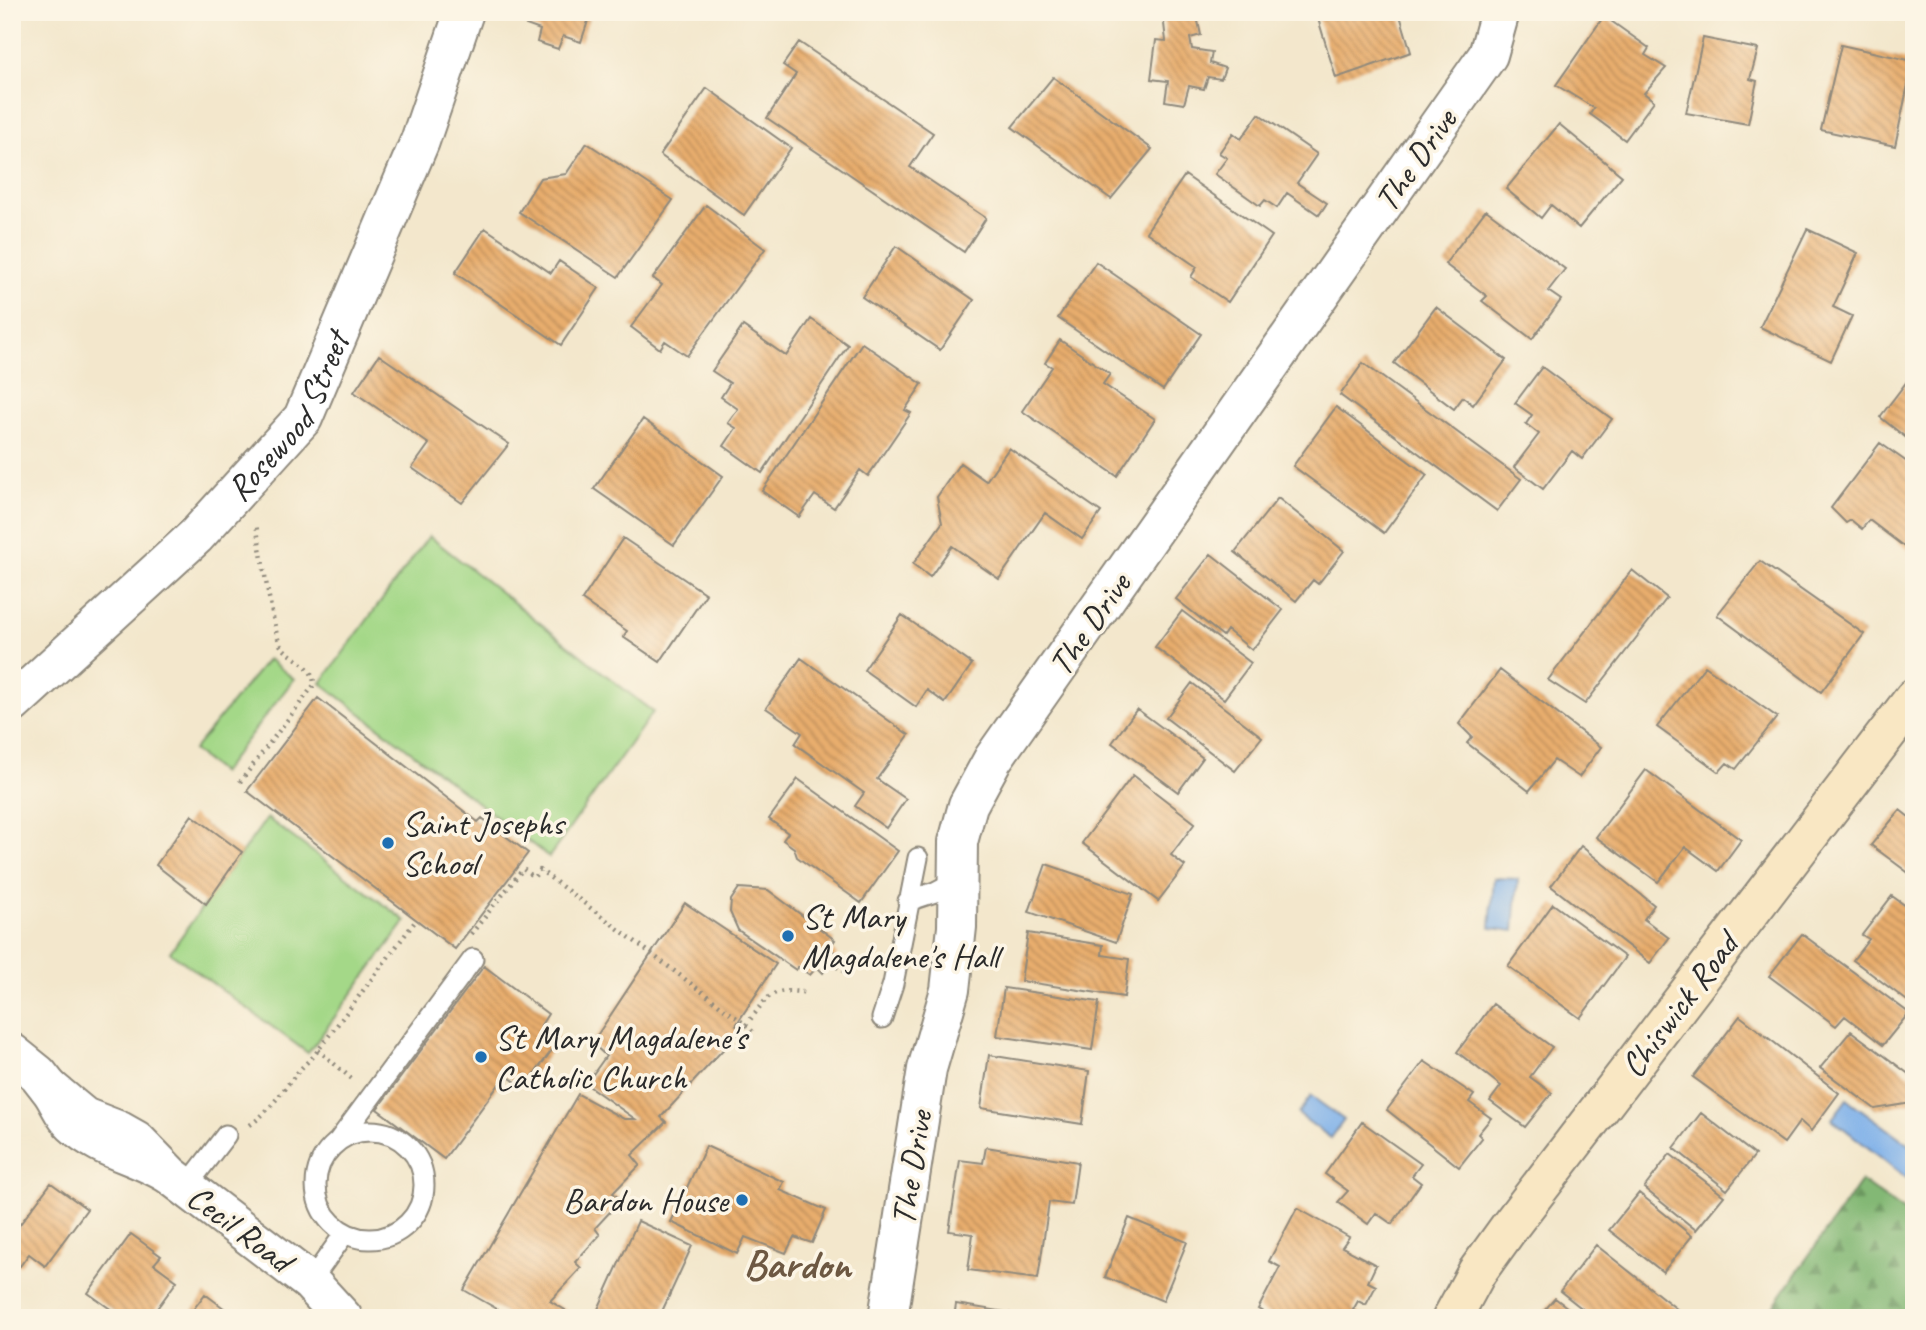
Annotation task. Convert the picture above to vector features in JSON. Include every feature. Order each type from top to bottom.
[{"type":"main road","name":"Chiswick Road","points":[[1452,1318],[1477,1272],[1510,1226],[1914,698]]},
{"type":"street","name":"Rosewood Street","points":[[12,704],[196,536],[303,418],[421,141],[464,12]]},
{"type":"street","name":"The Drive","points":[[888,1318],[927,1069],[950,990],[957,927],[957,848],[968,805],[985,772],[1488,55],[1500,12]]},
{"type":"street","name":"Cecil Road","points":[[12,1053],[33,1070],[49,1088],[66,1116],[86,1135],[155,1166],[178,1181],[310,1282],[343,1318]]},
{"type":"street","name":"Cecil Road","points":[[310,1282],[341,1297],[368,1318]]},
{"type":"lane","points":[[882,1018],[894,975],[918,858]]},
{"type":"lane","points":[[908,901],[956,881]]},
{"type":"lane","points":[[339,1141],[363,1130],[382,1131],[399,1138],[412,1150],[422,1167],[425,1185],[417,1211],[398,1232],[371,1239],[345,1233],[331,1223],[321,1209],[316,1193],[316,1176],[322,1160],[339,1141],[473,959]]},
{"type":"lane","points":[[178,1181],[226,1135]]},
{"type":"lane","points":[[310,1282],[345,1233]]},
{"type":"path","points":[[240,782],[314,685],[314,677],[306,667],[280,645],[256,523]]},
{"type":"path","points":[[245,1128],[262,1116],[299,1068],[318,1050],[417,919]]},
{"type":"path","points":[[608,920],[754,1033]]},
{"type":"path","points":[[831,963],[848,974]]},
{"type":"path","points":[[746,1025],[771,993],[785,989],[808,993]]},
{"type":"path","points":[[318,1050],[352,1078]]},
{"type":"green space","points":[[429,536],[653,712],[549,857],[321,683]]},
{"type":"green space","points":[[268,659],[294,679],[221,773],[193,750]]},
{"type":"green space","points":[[267,818],[406,921],[308,1053],[170,952]]},
{"type":"green space","points":[[1861,1181],[1914,1219],[1914,1318],[1765,1318]]},
{"type":"water","points":[[1494,878],[1518,879],[1514,931],[1490,928]]},
{"type":"water","points":[[1311,1096],[1344,1120],[1331,1138],[1298,1114]]},
{"type":"water","points":[[1847,1099],[1914,1148],[1913,1183],[1832,1119]]},
{"type":"building","points":[[530,12],[591,12],[581,42],[563,36],[558,49],[537,42],[540,30],[526,25]]},
{"type":"building","points":[[1196,12],[1201,35],[1190,38],[1192,49],[1212,52],[1210,63],[1225,68],[1221,79],[1208,77],[1204,89],[1189,86],[1184,104],[1165,101],[1168,81],[1151,79],[1156,40],[1166,41],[1163,15]]},
{"type":"building","points":[[1316,12],[1399,12],[1411,52],[1336,78]]},
{"type":"building","points":[[1604,16],[1649,48],[1645,55],[1666,68],[1644,93],[1654,101],[1625,140],[1590,114],[1594,108],[1556,85]]},
{"type":"building","points":[[1703,38],[1758,49],[1750,79],[1757,81],[1748,124],[1686,113]]},
{"type":"building","points":[[799,42],[933,133],[910,167],[986,218],[964,252],[767,118],[796,74],[783,65]]},
{"type":"building","points":[[1841,45],[1913,61],[1895,146],[1821,130]]},
{"type":"building","points":[[1053,77],[1152,149],[1111,199],[1012,127]]},
{"type":"building","points":[[707,88],[791,148],[744,215],[660,155]]},
{"type":"building","points":[[1259,114],[1317,154],[1297,183],[1327,203],[1319,215],[1287,193],[1277,208],[1265,200],[1260,206],[1215,174],[1227,158],[1219,153],[1233,133],[1241,139]]},
{"type":"building","points":[[1559,124],[1622,176],[1579,228],[1551,205],[1541,218],[1506,189]]},
{"type":"building","points":[[587,143],[673,200],[618,277],[519,212],[540,178],[566,174]]},
{"type":"building","points":[[1185,175],[1272,236],[1228,302],[1191,277],[1197,267],[1146,232]]},
{"type":"building","points":[[706,205],[765,249],[687,356],[665,341],[660,349],[631,327],[662,285],[653,278]]},
{"type":"building","points":[[1486,210],[1565,269],[1548,291],[1561,300],[1532,339],[1482,301],[1487,296],[1445,264]]},
{"type":"building","points":[[485,228],[551,273],[559,261],[599,288],[561,345],[455,273]]},
{"type":"building","points":[[1807,229],[1858,253],[1833,307],[1852,316],[1831,361],[1760,327]]},
{"type":"building","points":[[896,246],[974,300],[940,350],[862,297]]},
{"type":"building","points":[[1096,262],[1201,334],[1163,390],[1058,318]]},
{"type":"building","points":[[1436,307],[1506,360],[1473,405],[1463,397],[1454,409],[1394,363]]},
{"type":"building","points":[[811,319],[848,345],[762,473],[724,446],[736,428],[728,423],[738,409],[721,397],[730,383],[712,371],[743,326],[786,356]]},
{"type":"building","points":[[1060,340],[1110,374],[1103,384],[1155,419],[1117,476],[1022,411],[1052,367],[1045,363]]},
{"type":"building","points":[[862,343],[922,384],[905,410],[911,413],[868,476],[860,470],[834,508],[815,495],[799,517],[762,491]]},
{"type":"building","points":[[379,355],[509,444],[462,503],[412,468],[429,444],[354,392]]},
{"type":"building","points":[[1363,363],[1521,479],[1497,511],[1340,395]]},
{"type":"building","points":[[1542,367],[1612,419],[1582,459],[1572,451],[1543,489],[1514,467],[1539,434],[1526,424],[1532,415],[1515,403]]},
{"type":"building","points":[[1914,372],[1914,444],[1880,417]]},
{"type":"building","points":[[1336,407],[1427,475],[1384,533],[1293,466]]},
{"type":"building","points":[[643,419],[723,476],[674,545],[594,489]]},
{"type":"building","points":[[1880,443],[1914,467],[1914,548],[1911,552],[1869,520],[1862,529],[1851,520],[1846,523],[1831,508]]},
{"type":"building","points":[[1009,448],[1101,512],[1082,539],[1045,513],[999,579],[952,546],[930,577],[913,564],[942,523],[937,497],[960,463],[986,481]]},
{"type":"building","points":[[1278,498],[1344,551],[1318,584],[1313,580],[1296,601],[1235,552]]},
{"type":"building","points":[[623,538],[706,594],[660,662],[623,637],[627,631],[582,600]]},
{"type":"building","points":[[1211,554],[1283,610],[1252,650],[1227,630],[1223,636],[1176,599]]},
{"type":"building","points":[[1760,561],[1864,634],[1821,692],[1717,615]]},
{"type":"building","points":[[1632,570],[1667,598],[1585,704],[1548,680]]},
{"type":"building","points":[[1182,611],[1251,663],[1224,699],[1155,647]]},
{"type":"building","points":[[902,615],[972,664],[945,703],[927,690],[916,707],[864,670]]},
{"type":"building","points":[[801,658],[909,735],[877,779],[906,799],[886,828],[855,806],[864,793],[795,744],[802,733],[766,708]]},
{"type":"building","points":[[1705,666],[1777,717],[1736,769],[1727,763],[1719,772],[1657,727]]},
{"type":"building","points":[[1500,670],[1601,747],[1579,777],[1554,760],[1529,791],[1467,743],[1472,737],[1459,724]]},
{"type":"building","points":[[1192,683],[1262,737],[1235,771],[1166,718]]},
{"type":"building","points":[[318,698],[478,822],[482,818],[528,853],[455,949],[247,791]]},
{"type":"building","points":[[1137,709],[1203,758],[1178,792],[1112,743]]},
{"type":"building","points":[[1646,770],[1741,840],[1718,871],[1685,847],[1658,882],[1596,837]]},
{"type":"building","points":[[1133,775],[1195,823],[1171,855],[1185,866],[1158,901],[1082,843]]},
{"type":"building","points":[[798,779],[898,851],[861,903],[797,857],[794,848],[783,840],[788,833],[769,819]]},
{"type":"building","points":[[1900,810],[1914,821],[1914,877],[1871,845]]},
{"type":"building","points":[[192,815],[242,852],[206,904],[156,865]]},
{"type":"building","points":[[1581,846],[1654,905],[1644,919],[1669,938],[1650,963],[1551,886]]},
{"type":"building","points":[[1046,864],[1133,894],[1116,942],[1029,912]]},
{"type":"building","name":"St Mary Magdalene's Hall","points":[[739,888],[768,890],[835,940],[829,948],[837,954],[823,973],[817,967],[810,975],[798,967],[796,970],[738,930],[730,912],[731,900]]},
{"type":"building","points":[[1892,896],[1910,909],[1903,918],[1914,926],[1914,999],[1910,1003],[1853,960],[1869,939],[1862,935]]},
{"type":"building","points":[[685,903],[776,964],[736,1025],[742,1029],[661,1117],[666,1122],[632,1155],[640,1165],[613,1193],[621,1200],[595,1228],[600,1235],[575,1262],[581,1268],[550,1301],[565,1310],[561,1318],[513,1318],[464,1290],[578,1094],[624,1119],[635,1119],[586,1084],[606,1056],[592,1043]]},
{"type":"building","points":[[1553,904],[1625,957],[1580,1018],[1508,966]]},
{"type":"building","points":[[1028,933],[1103,945],[1102,955],[1129,959],[1124,997],[1021,981]]},
{"type":"building","points":[[1802,934],[1909,1013],[1883,1045],[1845,1016],[1836,1026],[1769,976]]},
{"type":"building","name":"St Mary Magdalene's Catholic Church","points":[[484,966],[548,1014],[541,1025],[560,1039],[524,1088],[506,1075],[444,1159],[377,1109]]},
{"type":"building","points":[[1004,988],[1099,1002],[1092,1050],[997,1036]]},
{"type":"building","points":[[1493,1004],[1552,1047],[1530,1077],[1552,1093],[1525,1127],[1490,1101],[1501,1086],[1457,1052]]},
{"type":"building","points":[[1740,1016],[1839,1093],[1811,1131],[1800,1121],[1784,1143],[1693,1077]]},
{"type":"building","points":[[1851,1031],[1914,1078],[1912,1103],[1875,1109],[1820,1068]]},
{"type":"building","points":[[989,1055],[1089,1071],[1082,1124],[981,1108]]},
{"type":"building","points":[[1424,1061],[1474,1095],[1469,1102],[1491,1118],[1478,1134],[1482,1138],[1459,1167],[1387,1110]]},
{"type":"building","points":[[1701,1113],[1755,1155],[1727,1190],[1674,1148]]},
{"type":"building","points":[[1362,1122],[1421,1164],[1412,1176],[1421,1183],[1392,1224],[1376,1213],[1368,1224],[1338,1202],[1348,1191],[1325,1174]]},
{"type":"building","name":"Bardon House","points":[[706,1146],[784,1182],[780,1190],[826,1210],[812,1243],[794,1237],[786,1253],[745,1237],[737,1254],[671,1222]]},
{"type":"building","points":[[986,1147],[1078,1162],[1072,1205],[1049,1202],[1038,1279],[968,1270],[973,1234],[949,1231],[960,1160],[983,1163]]},
{"type":"building","points":[[1670,1154],[1724,1196],[1696,1230],[1644,1188]]},
{"type":"building","points":[[51,1183],[87,1209],[45,1266],[29,1254],[20,1266],[12,1260],[12,1235]]},
{"type":"building","points":[[1639,1193],[1692,1236],[1663,1272],[1609,1230]]},
{"type":"building","points":[[1297,1208],[1349,1237],[1342,1247],[1376,1265],[1368,1282],[1376,1286],[1366,1305],[1358,1301],[1353,1310],[1366,1318],[1274,1318],[1258,1309],[1280,1267],[1269,1261]]},
{"type":"building","points":[[1129,1218],[1187,1242],[1163,1301],[1105,1277]]},
{"type":"building","points":[[638,1221],[692,1246],[659,1318],[594,1318]]},
{"type":"building","points":[[131,1234],[161,1256],[154,1264],[177,1281],[150,1318],[123,1318],[88,1293]]},
{"type":"building","points":[[1596,1245],[1678,1310],[1673,1318],[1594,1318],[1560,1291]]},
{"type":"building","points":[[205,1294],[237,1318],[187,1318]]},
{"type":"building","points":[[1555,1298],[1581,1318],[1538,1318]]},
{"type":"building","points":[[956,1304],[1012,1313],[1012,1318],[954,1318]]},
{"type":"place","name":"Saint Josephs School","points":[[388,843]]},
{"type":"place","name":"St Mary Magdalene's Hall","points":[[788,936]]},
{"type":"place","name":"St Mary Magdalene's Catholic Church","points":[[481,1057]]},
{"type":"place","name":"Bardon House","points":[[742,1200]]},
{"type":"district","name":"Bardon","points":[[797,1263]]}]
